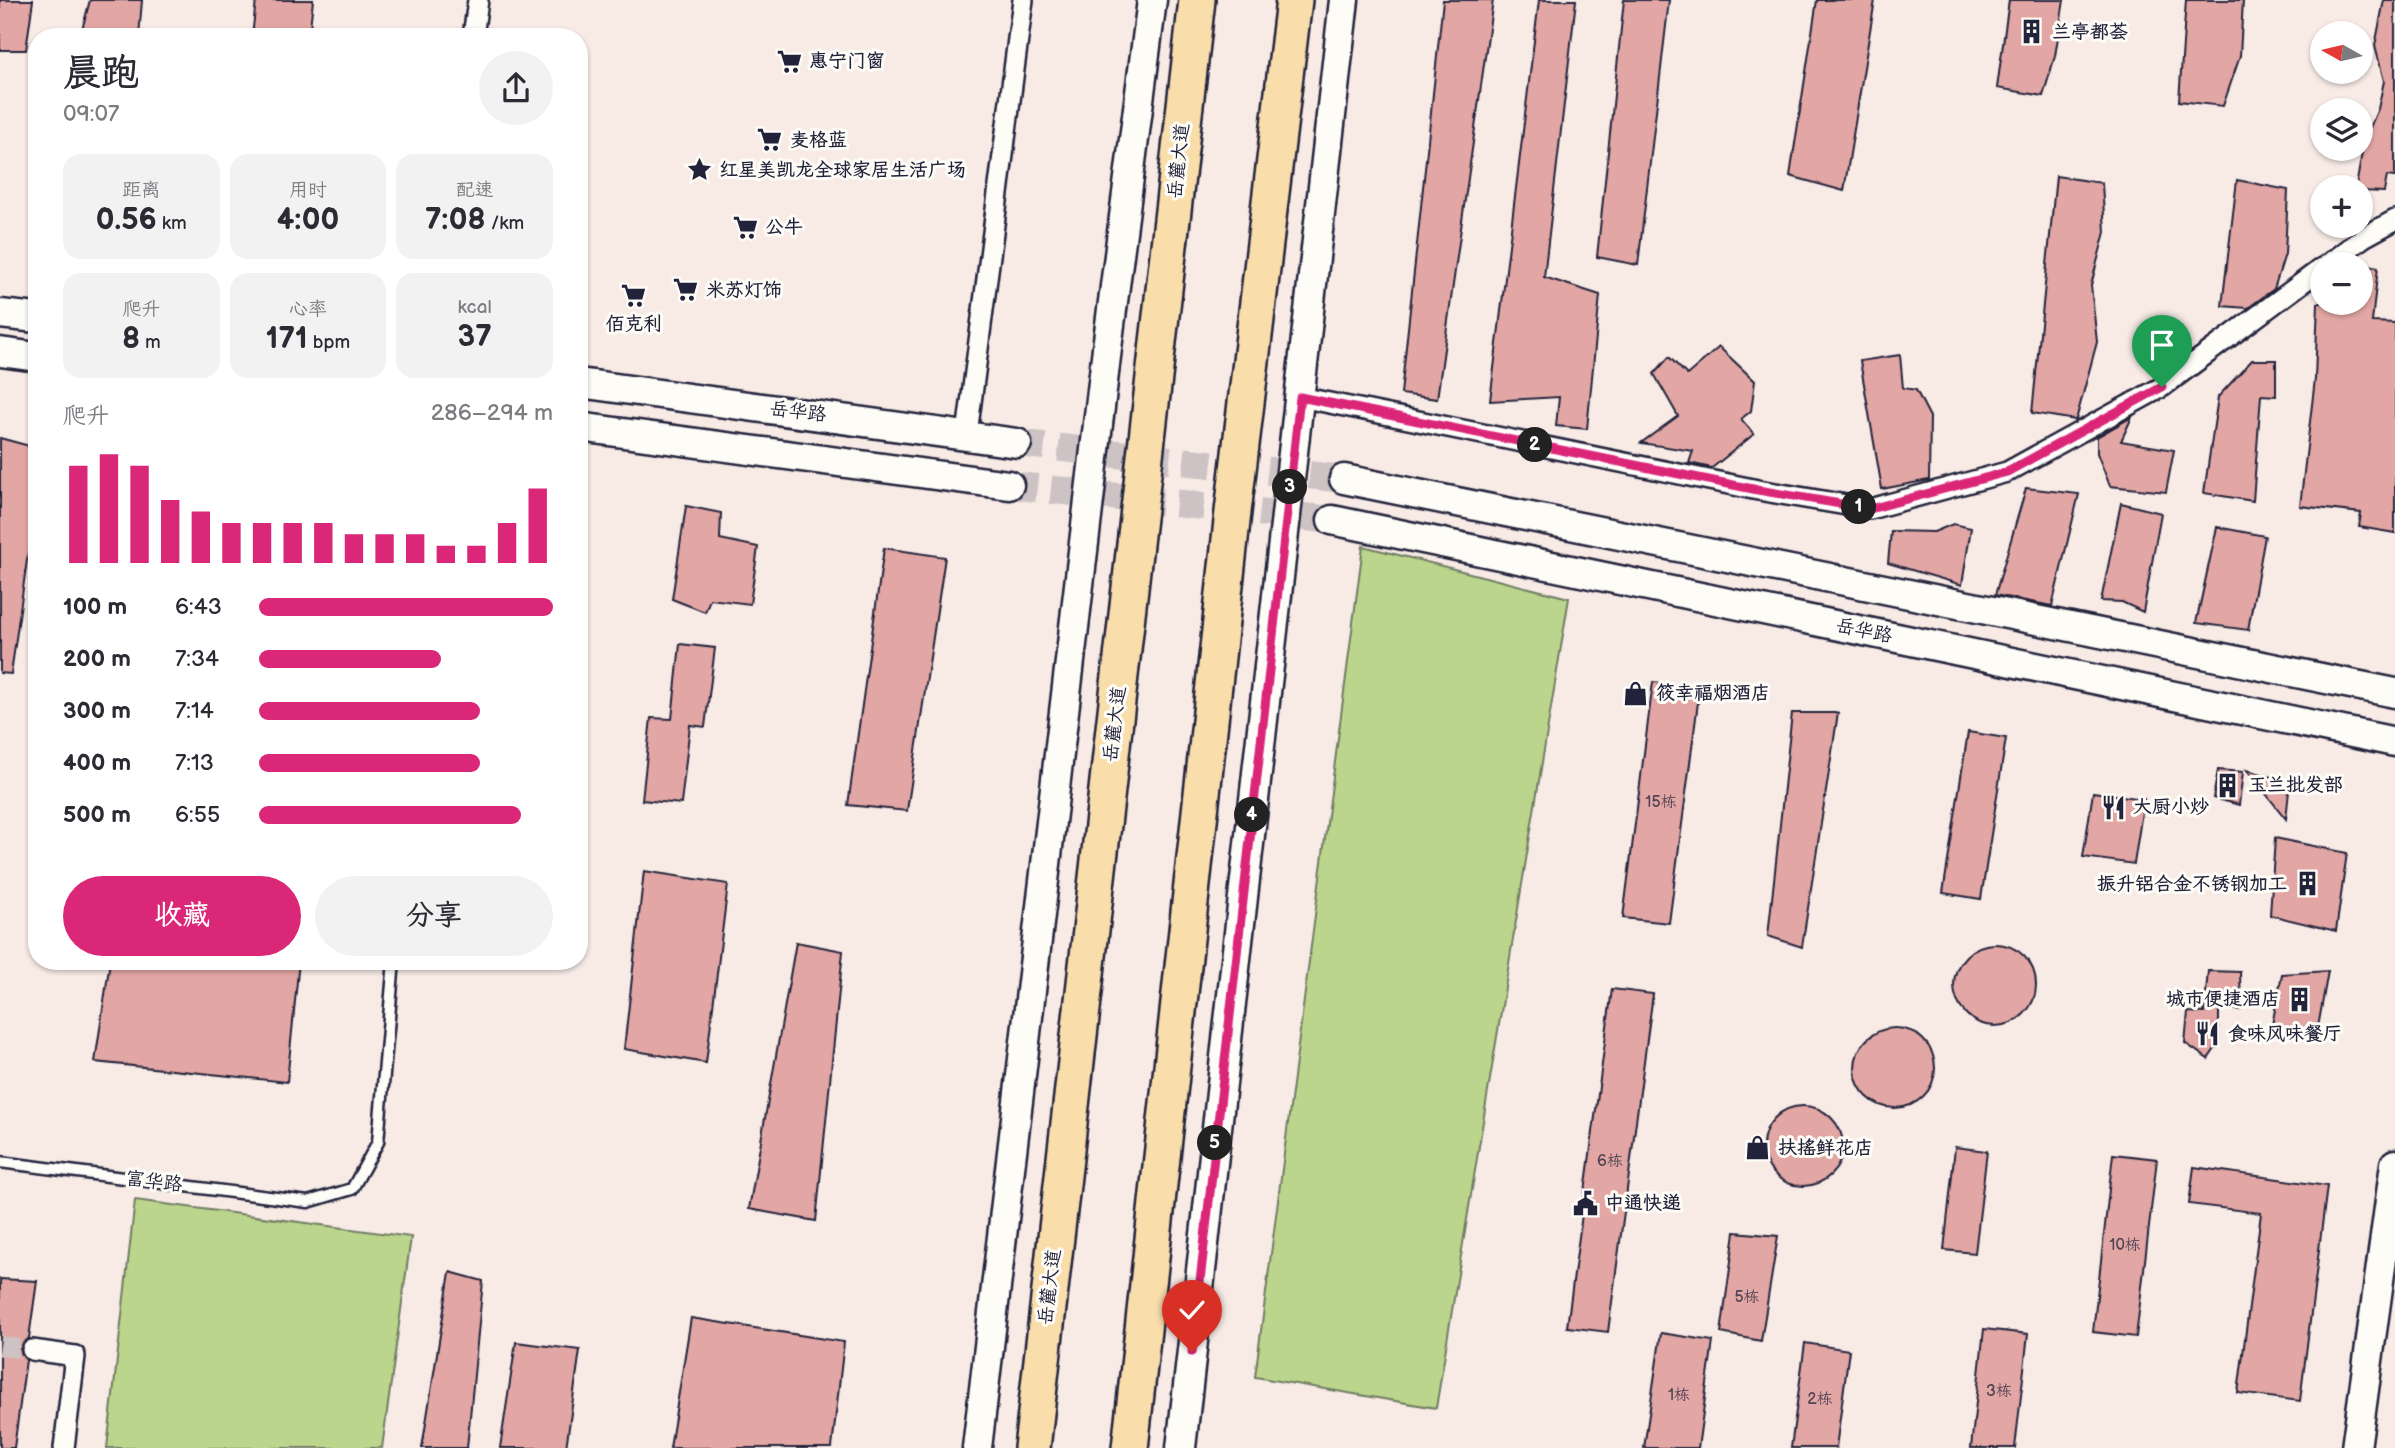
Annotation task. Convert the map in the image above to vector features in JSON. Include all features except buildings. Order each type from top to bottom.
[{"type":"highway","name":"岳麓大道","points":[[1032,1448],[1197,0]]},
{"type":"highway","points":[[1130,1448],[1228,553],[1294,0]]},
{"type":"street","points":[[474,28],[478,0]]},
{"type":"street","points":[[967,434],[1023,0]]},
{"type":"street","points":[[977,1448],[1104,375],[1152,0]]},
{"type":"street","points":[[1181,1448],[1344,0]]},
{"type":"street","points":[[2344,252],[2395,220]]},
{"type":"street","points":[[1300,397],[1744,488],[1870,509],[2007,472],[2162,387],[2310,277]]},
{"type":"street","points":[[0,314],[28,317]]},
{"type":"street","points":[[0,352],[28,355]]},
{"type":"street","name":"岳华路","points":[[588,384],[967,434],[1017,443]]},
{"type":"street","points":[[588,429],[1009,485]]},
{"type":"street","points":[[1344,479],[2395,693]]},
{"type":"street","name":"岳华路","points":[[1332,520],[2395,742]]},
{"type":"street","points":[[2356,1448],[2395,1164]]},
{"type":"street","points":[[32,1350],[75,1356],[64,1448]]},
{"type":"lane","name":"富华路","points":[[0,1162],[308,1202],[352,1189],[378,1142],[393,970]]},
{"type":"green space","points":[[1363,546],[1569,598],[1436,1408],[1255,1377]]},
{"type":"green space","points":[[135,1200],[411,1237],[382,1448],[107,1448]]},
{"type":"tunnel","points":[[1017,443],[1344,479]]},
{"type":"tunnel","points":[[1009,485],[1332,520]]},
{"type":"tunnel","points":[[0,1346],[32,1350]]},
{"type":"place","name":"兰亭都荟","points":[[2032,32]]},
{"type":"place","name":"惠宁门窗","points":[[789,61]]},
{"type":"place","name":"麦格蓝","points":[[770,140]]},
{"type":"place","name":"红星美凯龙全球家居生活广场","points":[[699,170]]},
{"type":"place","name":"公牛","points":[[745,227]]},
{"type":"place","name":"米苏灯饰","points":[[686,290]]},
{"type":"place","name":"佰克利","points":[[634,296]]},
{"type":"place","name":"筱幸福烟酒店","points":[[1636,693]]},
{"type":"place","name":"玉兰批发部","points":[[2228,785]]},
{"type":"place","name":"大厨小炒","points":[[2113,807]]},
{"type":"place","name":"振升铝合金不锈钢加工","points":[[2307,884]]},
{"type":"place","name":"城市便捷酒店","points":[[2300,999]]},
{"type":"place","name":"食味风味餐厅","points":[[2208,1034]]},
{"type":"place","name":"扶摇鲜花店","points":[[1758,1148]]},
{"type":"place","name":"中通快递","points":[[1585,1203]]},
{"type":"route","points":[[1192,1352],[1300,397],[1758,490],[1870,509],[2007,472],[2162,387]]}]
